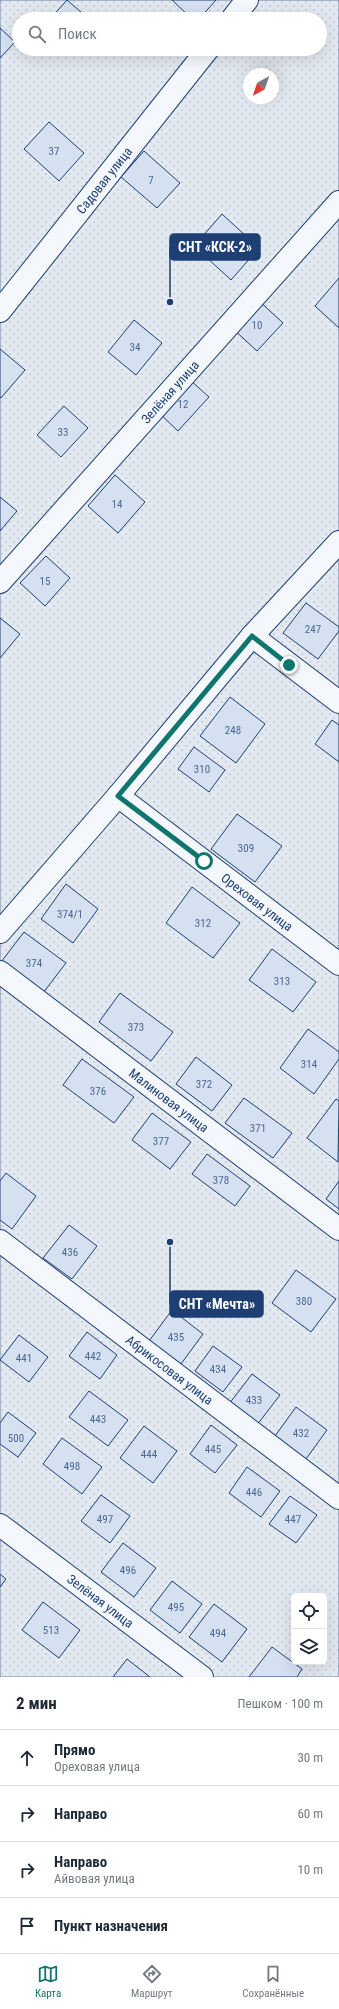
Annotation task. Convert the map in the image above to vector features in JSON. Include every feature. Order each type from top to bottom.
[{"type":"street","points":[[238,12],[247,0]]},
{"type":"street","name":"Садовая улица","points":[[0,311],[202,56]]},
{"type":"street","name":"Зелёная улица","points":[[0,582],[339,202]]},
{"type":"street","points":[[0,932],[118,796],[252,636],[339,542]]},
{"type":"street","points":[[252,636],[339,702]]},
{"type":"street","name":"Ореховая улица","points":[[118,796],[339,964]]},
{"type":"street","name":"Малиновая улица","points":[[0,972],[339,1228]]},
{"type":"street","name":"Абрикосовая улица","points":[[0,1241],[339,1498]]},
{"type":"street","name":"Зелёная улица","points":[[0,1525],[202,1677]]},
{"type":"shaded area","points":[[0,0],[339,0],[339,1677],[0,1677]]},
{"type":"building","points":[[67,0],[81,12],[56,12]]},
{"type":"building","points":[[172,0],[216,0],[205,12],[185,12]]},
{"type":"building","points":[[0,28],[12,39],[12,45],[0,58]]},
{"type":"building","points":[[49,122],[84,153],[59,181],[24,149]]},
{"type":"building","points":[[144,151],[180,183],[157,208],[121,177]]},
{"type":"building","points":[[222,214],[259,248],[231,280],[194,246]]},
{"type":"building","points":[[339,278],[339,328],[315,306]]},
{"type":"building","points":[[257,299],[283,323],[257,351],[231,327]]},
{"type":"building","points":[[134,320],[162,343],[136,375],[108,352]]},
{"type":"building","points":[[0,349],[25,370],[1,398],[0,397]]},
{"type":"building","points":[[188,378],[209,397],[178,431],[157,411]]},
{"type":"building","points":[[64,406],[88,428],[61,457],[37,435]]},
{"type":"building","points":[[115,475],[145,502],[118,533],[88,506]]},
{"type":"building","points":[[0,497],[17,511],[0,531]]},
{"type":"building","points":[[46,556],[70,578],[45,606],[20,583]]},
{"type":"building","points":[[306,603],[339,627],[339,631],[318,659],[283,633]]},
{"type":"building","points":[[0,618],[20,634],[0,658]]},
{"type":"building","points":[[230,697],[265,724],[236,763],[200,736]]},
{"type":"building","points":[[332,720],[339,725],[339,762],[315,744]]},
{"type":"building","points":[[194,747],[225,770],[209,792],[178,769]]},
{"type":"building","points":[[237,814],[282,846],[255,882],[211,849]]},
{"type":"building","points":[[66,884],[98,909],[73,943],[41,919]]},
{"type":"building","points":[[192,887],[240,923],[213,958],[166,923]]},
{"type":"building","points":[[24,932],[66,963],[43,993],[1,962]]},
{"type":"building","points":[[272,949],[316,982],[293,1012],[249,980]]},
{"type":"building","points":[[120,993],[173,1032],[151,1061],[99,1022]]},
{"type":"building","points":[[308,1029],[339,1052],[339,1059],[314,1094],[280,1068]]},
{"type":"building","points":[[196,1057],[232,1085],[212,1111],[176,1084]]},
{"type":"building","points":[[82,1059],[134,1097],[114,1123],[63,1085]]},
{"type":"building","points":[[244,1098],[292,1133],[273,1158],[225,1123]]},
{"type":"building","points":[[336,1099],[339,1101],[338,1162],[307,1138]]},
{"type":"building","points":[[152,1113],[191,1142],[170,1169],[132,1140]]},
{"type":"building","points":[[207,1154],[250,1186],[235,1206],[192,1174]]},
{"type":"building","points":[[6,1173],[36,1196],[12,1229],[0,1220],[0,1181]]},
{"type":"building","points":[[339,1181],[339,1209],[326,1199]]},
{"type":"building","points":[[69,1225],[97,1246],[72,1279],[43,1258]]},
{"type":"building","points":[[296,1270],[336,1299],[311,1332],[272,1303]]},
{"type":"building","points":[[172,1310],[203,1334],[181,1364],[149,1341]]},
{"type":"building","points":[[87,1332],[117,1355],[100,1379],[69,1356]]},
{"type":"building","points":[[19,1335],[48,1357],[29,1382],[0,1360]]},
{"type":"building","points":[[213,1346],[242,1367],[223,1392],[195,1371]]},
{"type":"building","points":[[252,1374],[280,1395],[257,1425],[229,1404]]},
{"type":"building","points":[[89,1391],[128,1420],[108,1446],[69,1417]]},
{"type":"building","points":[[296,1407],[327,1430],[306,1459],[275,1436]]},
{"type":"building","points":[[8,1412],[36,1433],[18,1457],[0,1444],[0,1423]]},
{"type":"building","points":[[211,1425],[237,1445],[215,1473],[190,1454]]},
{"type":"building","points":[[144,1426],[177,1451],[153,1483],[120,1458]]},
{"type":"building","points":[[62,1438],[102,1467],[82,1494],[43,1464]]},
{"type":"building","points":[[247,1467],[280,1491],[261,1517],[229,1493]]},
{"type":"building","points":[[101,1495],[130,1516],[110,1543],[81,1521]]},
{"type":"building","points":[[290,1496],[317,1515],[296,1543],[269,1524]]},
{"type":"building","points":[[123,1543],[156,1568],[134,1597],[101,1572]]},
{"type":"building","points":[[0,1574],[6,1579],[0,1587]]},
{"type":"building","points":[[172,1581],[202,1604],[180,1633],[150,1610]]},
{"type":"building","points":[[43,1602],[80,1630],[59,1658],[22,1630]]},
{"type":"building","points":[[214,1604],[247,1629],[222,1662],[189,1637]]},
{"type":"building","points":[[272,1647],[291,1661],[291,1665],[297,1665],[302,1669],[297,1677],[249,1677]]},
{"type":"building","points":[[127,1659],[150,1677],[113,1677]]},
{"type":"place","name":"СНТ «КСК-2»","points":[[170,302]]},
{"type":"place","name":"СНТ «Мечта»","points":[[170,1242]]},
{"type":"route","points":[[204,861],[118,796],[252,636],[289,665]]}]
